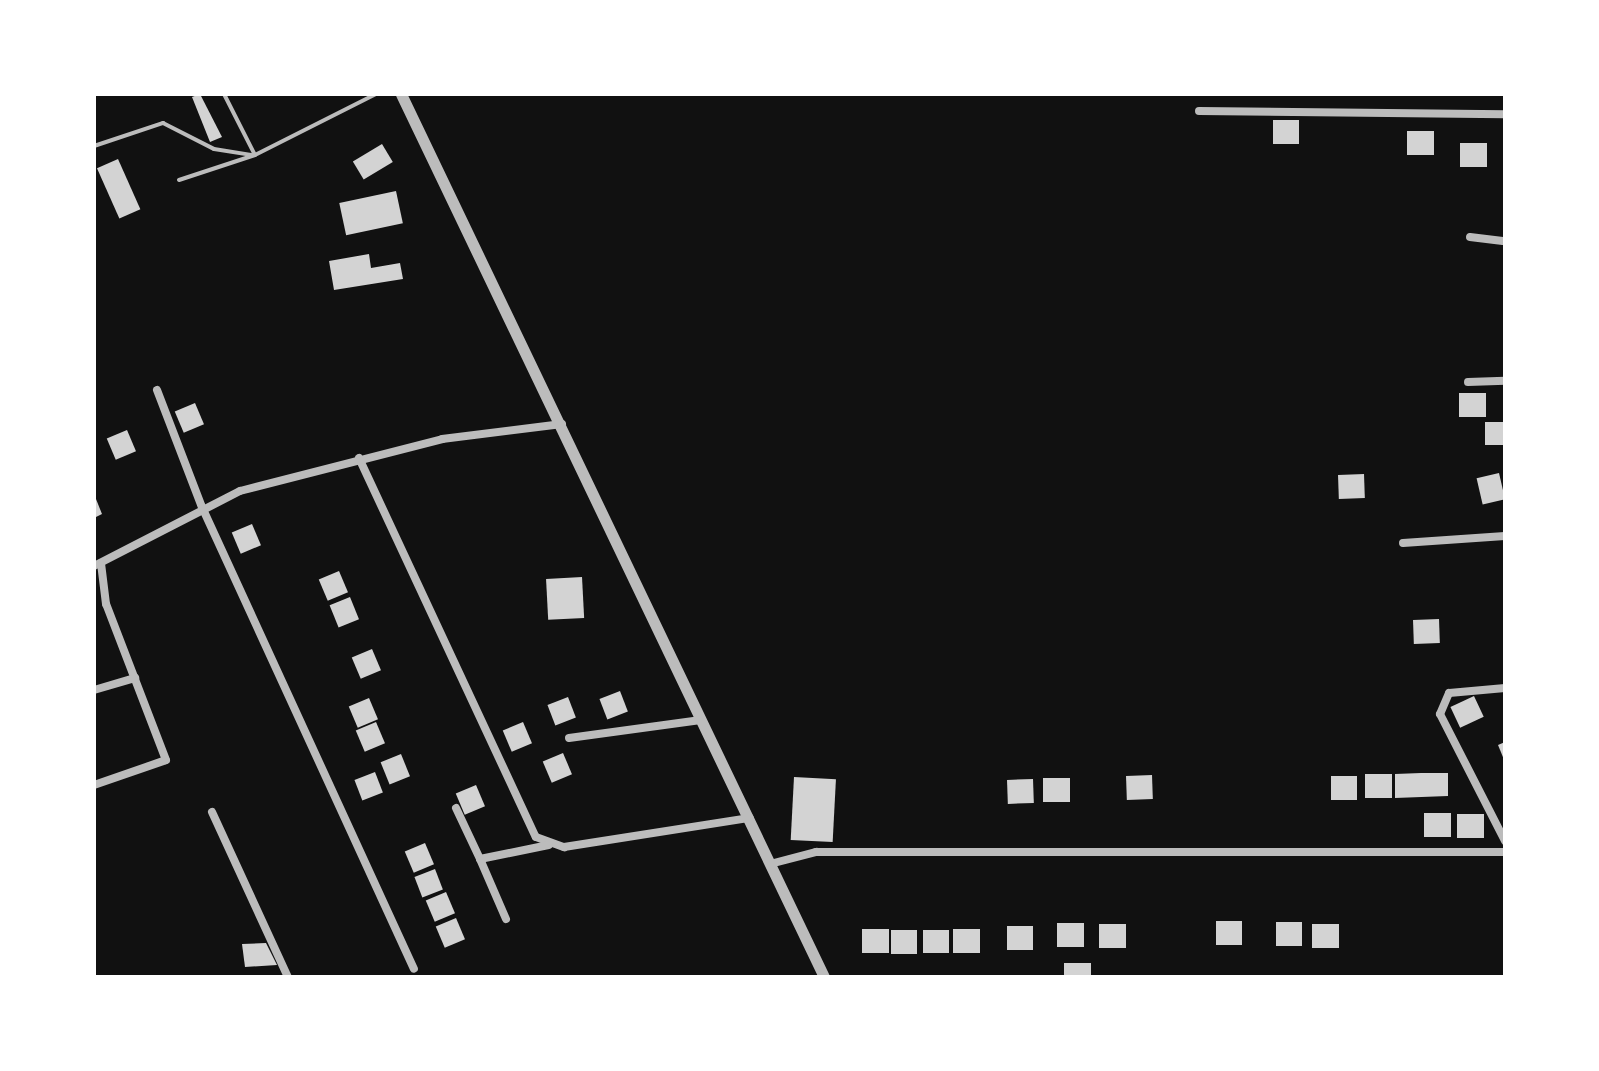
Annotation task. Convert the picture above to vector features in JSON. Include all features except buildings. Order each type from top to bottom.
[{"type":"street","points":[[401,94],[563,424],[824,977]]},
{"type":"street","points":[[1199,111],[1505,114]]},
{"type":"street","points":[[1470,237],[1505,241]]},
{"type":"street","points":[[1468,382],[1505,381]]},
{"type":"street","points":[[157,390],[202,507],[414,969]]},
{"type":"street","points":[[94,785],[166,760],[98,578],[97,566],[202,507],[359,458],[563,424]]},
{"type":"street","points":[[359,458],[526,821],[549,845]]},
{"type":"street","points":[[1403,543],[1505,536]]},
{"type":"street","points":[[94,690],[135,678]]},
{"type":"street","points":[[1505,688],[1449,693],[1440,714],[1505,841]]},
{"type":"street","points":[[569,738],[701,720]]},
{"type":"street","points":[[456,808],[506,919]]},
{"type":"street","points":[[212,812],[288,977]]},
{"type":"street","points":[[480,859],[549,845],[750,818]]},
{"type":"street","points":[[770,864],[846,852],[1505,852]]},
{"type":"lane","points":[[224,94],[255,155]]},
{"type":"lane","points":[[179,180],[255,155],[376,94]]},
{"type":"lane","points":[[94,146],[163,123],[214,149],[255,155]]}]
